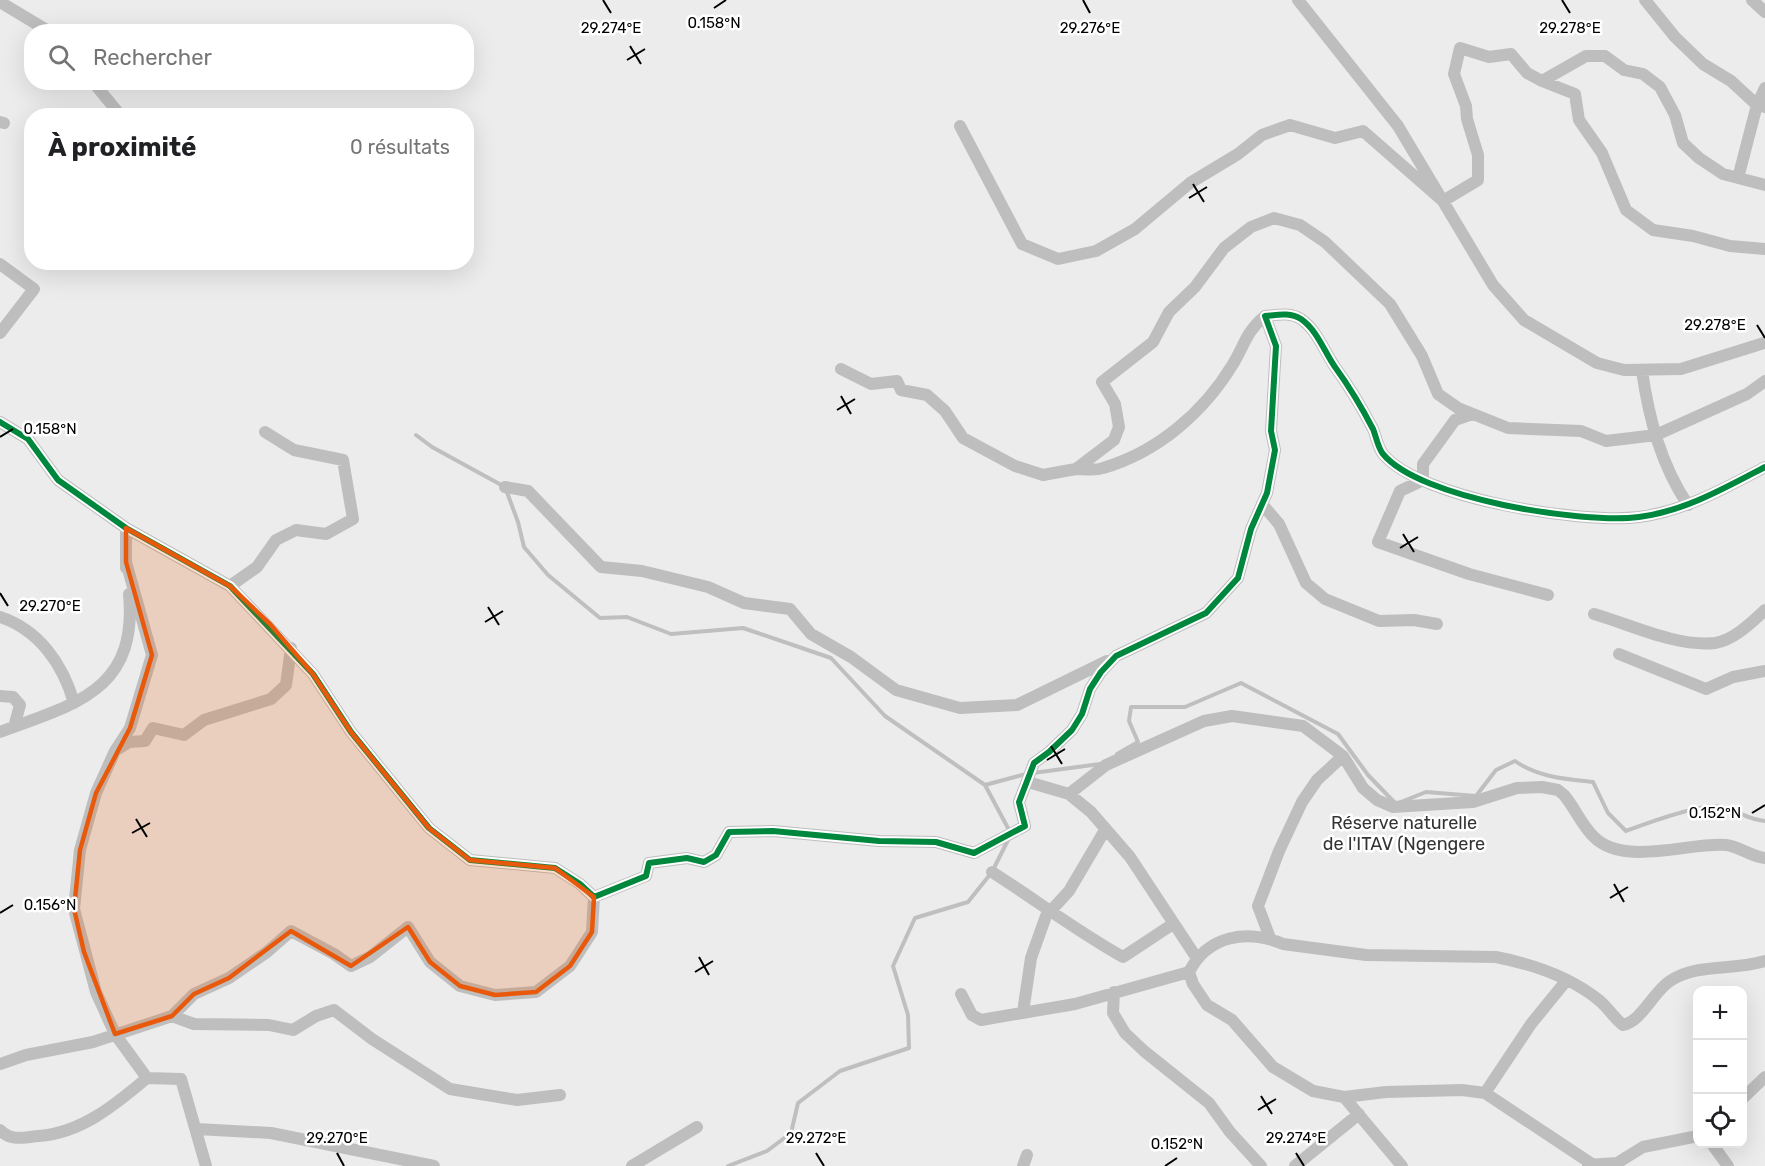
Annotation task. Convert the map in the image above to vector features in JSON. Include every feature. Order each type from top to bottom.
[{"type":"street","points":[[1298,0],[1398,126],[1493,285],[1524,320],[1597,363],[1624,370],[1681,369],[1765,344]]},
{"type":"street","points":[[1644,0],[1675,37],[1703,64],[1731,81],[1761,106]]},
{"type":"street","points":[[1752,0],[1765,12]]},
{"type":"street","points":[[0,2],[37,24]]},
{"type":"street","points":[[1443,201],[1478,180],[1478,155],[1467,119],[1467,106],[1454,74],[1460,48],[1489,57],[1511,54],[1527,73],[1575,94],[1579,120],[1602,153],[1626,210],[1653,230],[1693,236],[1730,246],[1765,249]]},
{"type":"street","points":[[1542,81],[1586,56],[1605,56],[1624,70],[1643,74],[1660,87],[1675,115],[1683,142],[1699,158],[1723,174],[1765,185]]},
{"type":"street","points":[[1738,178],[1765,88]]},
{"type":"street","points":[[100,90],[114,108]]},
{"type":"street","points":[[960,126],[1022,244],[1058,260],[1096,251],[1135,229],[1190,183],[1238,154],[1262,135],[1290,125],[1335,138],[1363,131],[1443,201]]},
{"type":"street","points":[[1076,469],[1114,440],[1119,427],[1115,404],[1102,382],[1154,342],[1169,312],[1195,287],[1224,248],[1251,228],[1274,218],[1300,225],[1326,242],[1390,304],[1422,356],[1438,393],[1472,414],[1508,428],[1581,431],[1606,441],[1656,435],[1747,394],[1765,381]]},
{"type":"street","points":[[0,264],[34,289],[0,333]]},
{"type":"street","points":[[840,369],[871,384],[897,381],[901,390],[927,395],[945,411],[963,438],[1015,466],[1043,475],[1076,469],[1102,469],[1172,434],[1206,402],[1234,363],[1250,329],[1265,316],[1288,314],[1300,319],[1309,327],[1351,386],[1382,453],[1424,480],[1484,500],[1530,510],[1577,515],[1638,517],[1688,505],[1765,467]]},
{"type":"street","points":[[505,487],[528,490],[601,567],[642,571],[708,587],[744,603],[790,609],[811,634],[851,657],[896,690],[960,708],[1017,705],[1206,613],[1238,578],[1251,529],[1262,504],[1275,450],[1271,431],[1276,346],[1265,316]]},
{"type":"street","points":[[1642,371],[1656,435],[1672,480],[1688,505]]},
{"type":"street","points":[[1424,480],[1424,464],[1455,420],[1472,414]]},
{"type":"street","points":[[0,422],[28,439],[58,480],[126,528],[230,586],[314,674],[351,732],[429,828],[470,860],[555,868],[580,884],[594,897]]},
{"type":"street","points":[[230,586],[257,567],[276,540],[296,530],[326,534],[353,519],[343,460],[294,450],[265,432]]},
{"type":"street","points":[[1424,480],[1400,491],[1378,542],[1469,574],[1548,595]]},
{"type":"street","points":[[1262,504],[1279,524],[1306,583],[1325,599],[1379,621],[1414,620],[1437,624]]},
{"type":"street","points":[[0,732],[74,703],[92,693],[120,664],[131,618],[126,562],[126,528]]},
{"type":"street","points":[[126,562],[152,655],[130,728],[115,751],[96,793],[80,850],[74,909],[96,992],[115,1035],[147,1078]]},
{"type":"street","points":[[1594,614],[1683,641],[1717,643],[1747,627],[1765,610]]},
{"type":"street","points":[[0,616],[17,622],[47,647],[68,682],[74,703]]},
{"type":"street","points":[[115,751],[129,741],[144,741],[153,728],[184,735],[204,720],[271,699],[286,685],[291,648]]},
{"type":"street","points":[[1619,654],[1706,689],[1733,677],[1765,671]]},
{"type":"street","points":[[594,897],[646,876],[649,863],[687,858],[704,862],[716,855],[729,832],[773,831],[879,841],[936,842],[974,853],[1025,826],[1019,802],[1034,763],[1072,730],[1082,714],[1090,689],[1116,656]]},
{"type":"street","points":[[0,696],[13,697],[20,705],[14,727]]},
{"type":"street","points":[[1070,794],[1106,765],[1204,721],[1232,716],[1304,726],[1343,756],[1363,788],[1377,800],[1393,807],[1473,802],[1517,788],[1542,787],[1558,790],[1564,795],[1593,837],[1618,849],[1659,851],[1727,845],[1755,857],[1765,858]]},
{"type":"street","points":[[1270,938],[1258,906],[1278,851],[1302,802],[1317,780],[1343,756]]},
{"type":"street","points":[[1028,782],[1070,794],[1091,812],[1130,857],[1196,957]]},
{"type":"street","points":[[1023,1012],[1034,948],[1050,909],[1069,891],[1105,830]]},
{"type":"street","points":[[992,872],[1050,909],[1093,942],[1123,957],[1173,924]]},
{"type":"street","points":[[0,1064],[26,1055],[93,1042],[172,1016],[194,994],[229,978],[267,952],[291,931],[351,966],[370,957],[396,939],[408,927],[430,962],[460,986],[495,995],[536,992],[570,966],[592,932],[594,897]]},
{"type":"street","points":[[1693,1137],[1642,1147],[1617,1163],[1591,1165],[1485,1093],[1462,1090],[1386,1092],[1344,1097],[1313,1090],[1273,1067],[1232,1020],[1207,1005],[1192,984],[1189,972],[1196,957],[1223,939],[1241,935],[1270,938],[1283,944],[1366,955],[1496,957],[1526,964],[1566,981],[1600,1001],[1623,1025],[1636,1018],[1662,986],[1684,972],[1737,968],[1765,961]]},
{"type":"street","points":[[961,994],[972,1015],[981,1020],[1075,1004],[1189,972]]},
{"type":"street","points":[[1485,1093],[1531,1024],[1566,981]]},
{"type":"street","points":[[1114,992],[1113,1013],[1125,1033],[1144,1052],[1209,1103],[1230,1132],[1261,1166]]},
{"type":"street","points":[[172,1016],[194,1024],[269,1025],[292,1030],[316,1016],[334,1010],[372,1039],[450,1089],[517,1100],[560,1095]]},
{"type":"street","points":[[1747,1095],[1765,1077]]},
{"type":"street","points":[[0,1130],[19,1140],[52,1136],[85,1124],[123,1099],[147,1078],[181,1079],[206,1166]]},
{"type":"street","points":[[1344,1097],[1402,1166]]},
{"type":"street","points":[[1295,1166],[1359,1114]]},
{"type":"street","points":[[633,1166],[697,1127]]},
{"type":"street","points":[[197,1129],[272,1133],[434,1166]]},
{"type":"street","points":[[1715,1148],[1728,1166]]},
{"type":"highlighted area","points":[[126,528],[230,586],[270,624],[313,674],[351,732],[429,828],[470,860],[555,868],[594,897],[592,932],[570,966],[536,992],[495,995],[460,986],[430,962],[408,927],[351,966],[291,931],[229,978],[194,994],[172,1016],[115,1034],[84,952],[74,909],[80,850],[96,793],[130,728],[152,655],[126,562]]},
{"type":"green space","name":"Réserve naturelle de l'ITAV (Ngengere","points":[[0,0],[1765,0],[1765,1166],[0,1166]]},
{"type":"waterway","points":[[416,435],[432,447],[505,487],[518,522],[524,547],[548,575],[600,618],[627,617],[671,634],[743,628],[831,658],[885,716],[985,785],[1009,830]]},
{"type":"waterway","points":[[1117,754],[1138,742],[1129,721],[1131,707],[1185,707],[1241,683],[1338,734],[1368,775],[1396,804],[1426,792],[1476,796],[1496,770],[1515,761],[1542,774],[1593,782],[1608,813],[1626,831],[1674,814],[1713,806],[1727,808],[1753,819],[1765,821]]},
{"type":"waterway","points":[[1033,773],[1100,764]]},
{"type":"waterway","points":[[985,785],[1026,774]]},
{"type":"waterway","points":[[728,1166],[767,1151],[791,1133],[798,1103],[840,1071],[909,1048],[908,1015],[893,966],[915,918],[968,902],[992,872],[1008,840]]},
{"type":"cycle path","points":[[0,422],[28,439],[58,480],[126,528],[230,586],[313,674],[351,732],[429,828],[470,860],[555,868],[580,884],[594,897],[646,876],[649,863],[687,858],[704,862],[716,855],[729,832],[773,831],[879,841],[936,842],[974,853],[1025,826],[1019,802],[1034,763],[1072,730],[1082,714],[1090,689],[1101,672],[1116,656],[1206,613],[1238,578],[1251,529],[1267,493],[1275,450],[1271,431],[1276,346],[1265,316],[1292,315],[1301,319],[1312,329],[1359,404],[1373,429],[1383,454],[1402,470],[1431,484],[1465,496],[1543,512],[1613,518],[1639,517],[1689,504],[1765,467]]}]
